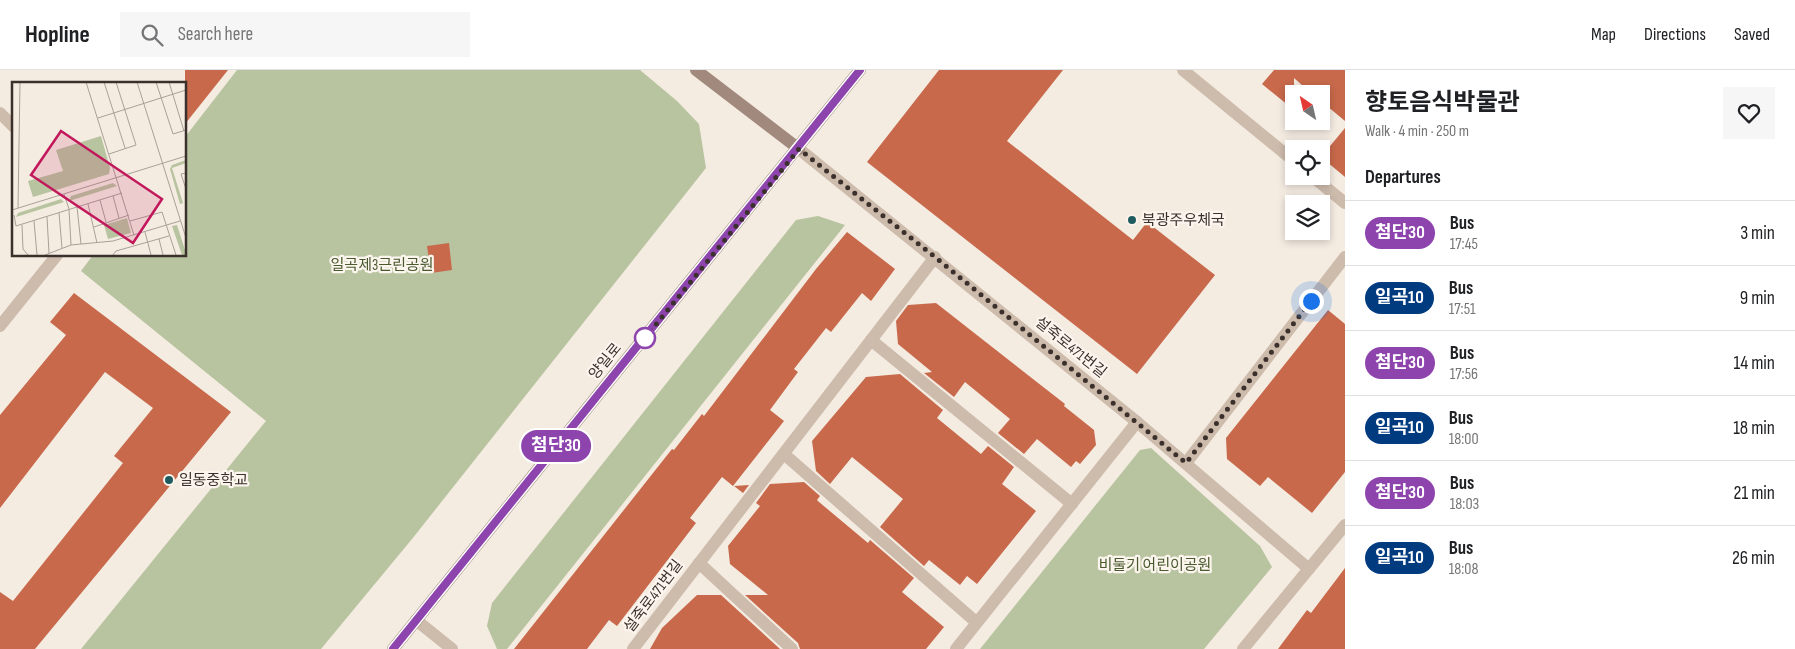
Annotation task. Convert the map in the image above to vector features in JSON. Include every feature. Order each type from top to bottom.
[{"type":"main road","points":[[696,70],[799,149]]},
{"type":"main road","name":"양일로","points":[[392,649],[799,149],[860,70]]},
{"type":"street","points":[[1183,70],[1285,154]]},
{"type":"street","points":[[0,113],[12,125]]},
{"type":"street","name":"설죽로471번길","points":[[799,149],[1137,422],[1309,569]]},
{"type":"street","points":[[1323,185],[1345,203]]},
{"type":"street","points":[[0,326],[56,256]]},
{"type":"street","name":"설죽로471번길","points":[[634,649],[935,257]]},
{"type":"street","points":[[1186,463],[1345,257]]},
{"type":"street","points":[[871,340],[1072,504]]},
{"type":"street","points":[[956,649],[1137,422]]},
{"type":"street","points":[[784,454],[976,622]]},
{"type":"street","points":[[1243,649],[1345,525]]},
{"type":"street","name":"설죽로471번길","points":[[699,563],[792,649]]},
{"type":"street","points":[[416,620],[452,649]]},
{"type":"green space","name":"일곡제3근린공원","points":[[237,70],[640,70],[677,101],[699,124],[706,168],[412,539],[321,649],[81,649],[266,421],[81,271],[92,256],[186,256],[186,136]]},
{"type":"green space","points":[[818,216],[845,225],[507,649],[497,649],[487,626],[492,603],[796,220]]},
{"type":"green space","name":"비둘기 어린이공원","points":[[1151,448],[1260,546],[1272,567],[1204,649],[980,649],[1140,450]]},
{"type":"building","points":[[185,70],[228,70],[186,123]]},
{"type":"building","points":[[939,70],[1063,70],[1007,141],[1133,240],[1147,222],[1215,275],[1137,374],[867,162]]},
{"type":"building","points":[[1274,70],[1345,70],[1345,121],[1330,108],[1330,85],[1302,85],[1294,78],[1294,85],[1285,85],[1285,103],[1262,84]]},
{"type":"building","points":[[1345,128],[1345,177],[1330,164],[1330,146]]},
{"type":"building","points":[[847,232],[895,269],[871,301],[862,293],[831,332],[826,328],[794,369],[798,372],[770,410],[784,421],[733,486],[722,477],[690,518],[696,523],[617,626],[609,620],[587,649],[514,649],[672,449],[674,450],[702,414],[704,416],[816,269]]},
{"type":"building","points":[[449,243],[452,270],[431,273],[427,246]]},
{"type":"building","points":[[74,293],[231,412],[35,649],[0,649],[0,592],[13,601],[123,463],[114,456],[153,408],[105,372],[0,508],[0,415],[66,335],[50,322]]},
{"type":"building","points":[[936,303],[1065,404],[1064,406],[1094,430],[1096,445],[1080,464],[1076,461],[1071,467],[1037,439],[1024,454],[998,433],[1010,419],[965,382],[954,397],[924,373],[932,372],[898,344],[896,321],[908,305]]},
{"type":"building","points":[[1328,310],[1345,324],[1345,472],[1312,513],[1268,477],[1260,486],[1227,459],[1226,438]]},
{"type":"building","points":[[900,374],[943,410],[937,418],[981,454],[988,446],[1014,467],[1002,484],[1036,511],[977,584],[967,576],[960,585],[929,560],[924,566],[880,527],[903,499],[852,457],[830,484],[816,471],[812,441],[866,377]]},
{"type":"building","points":[[804,482],[820,496],[817,500],[819,502],[868,543],[870,540],[914,578],[902,592],[944,627],[926,649],[800,649],[798,643],[745,595],[768,595],[730,564],[728,546],[760,506],[756,503],[770,484]]},
{"type":"building","points":[[749,485],[743,493],[734,486]]},
{"type":"building","points":[[1345,568],[1345,649],[1278,649],[1307,610],[1311,613]]},
{"type":"building","points":[[697,595],[721,595],[780,649],[650,649],[662,628]]},
{"type":"bus line","name":"첨단30","points":[[393,649],[799,149],[860,70]]},
{"type":"place","name":"북광주우체국","points":[[1132,220]]},
{"type":"place","name":"일동중학교","points":[[169,480]]},
{"type":"route","points":[[645,338],[799,149],[935,257],[1186,463],[1311,301]]}]
